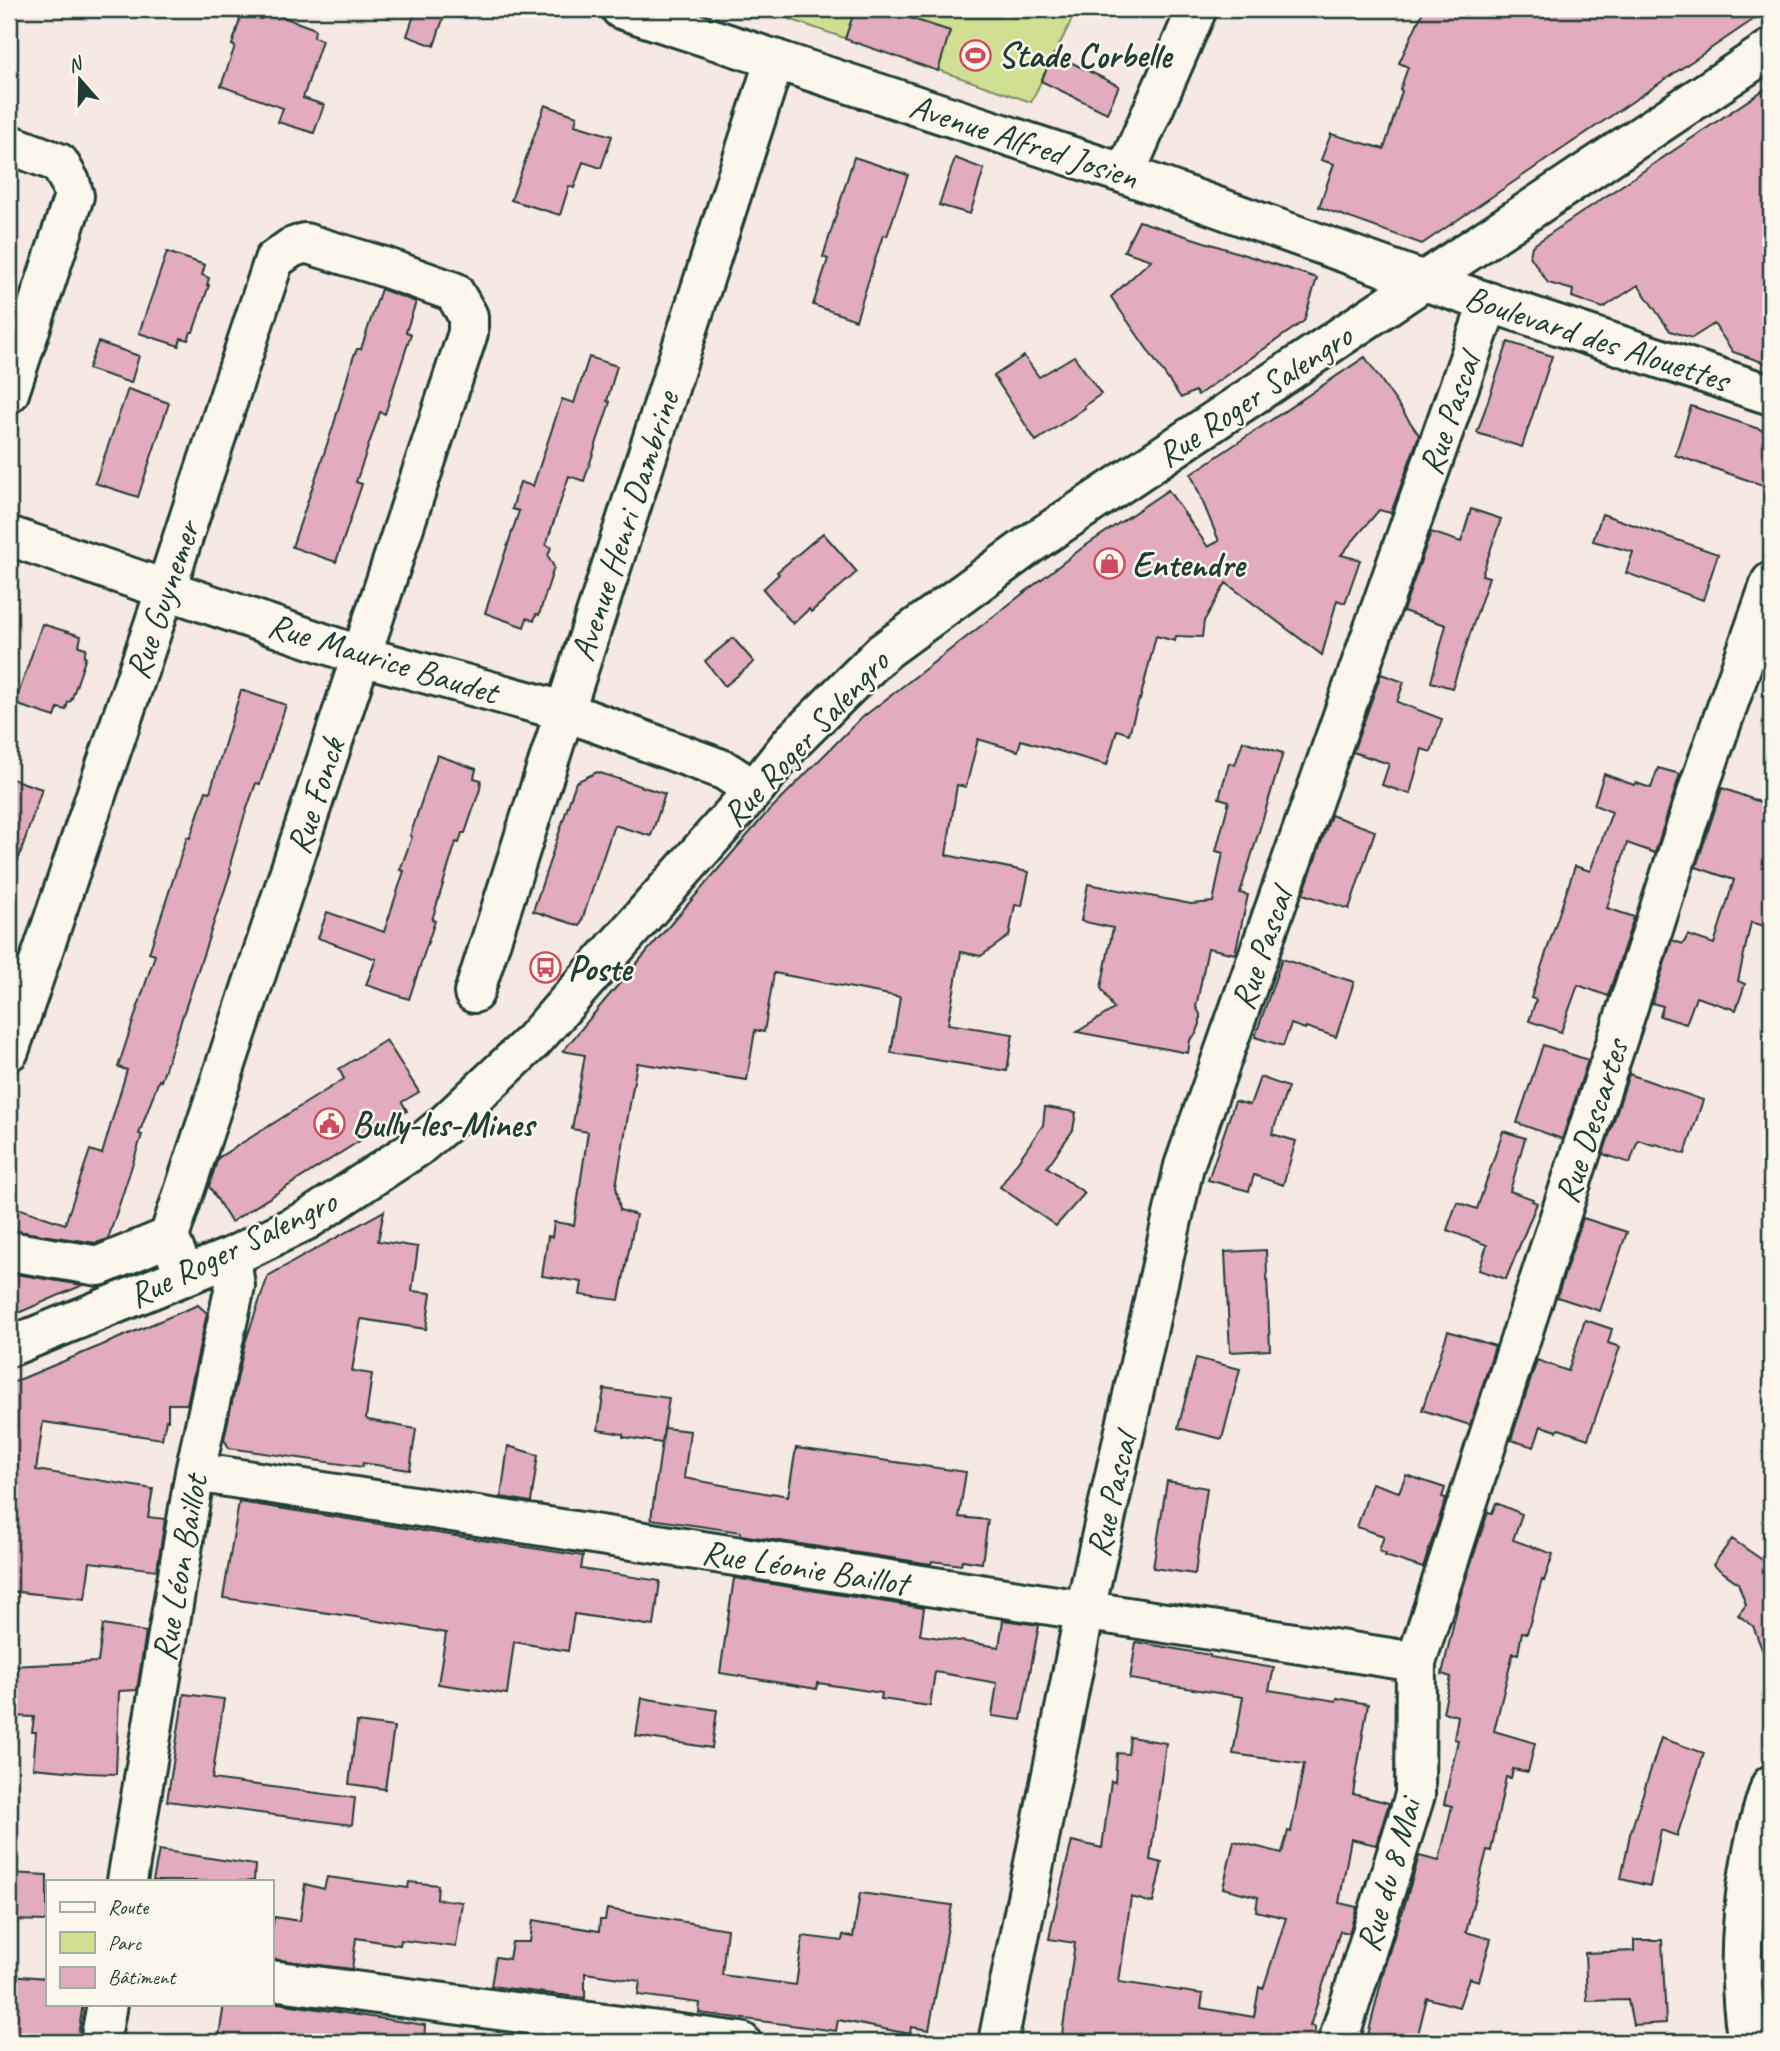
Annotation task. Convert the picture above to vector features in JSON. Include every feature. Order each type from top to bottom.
[{"type":"street","name":"Avenue Alfred Josien","points":[[621,9],[1125,174],[1424,281]]},
{"type":"street","points":[[1125,174],[1197,9]]},
{"type":"street","name":"Rue Roger Salengro","points":[[9,1347],[231,1256],[307,1220],[416,1148],[533,1041],[754,790],[792,742],[883,652],[1032,543],[1771,49]]},
{"type":"street","name":"Avenue Henri Dambrine","points":[[474,993],[775,59]]},
{"type":"street","points":[[9,145],[59,163],[70,181],[74,196],[9,393]]},
{"type":"street","name":"Rue Guynemer","points":[[9,1051],[166,589],[274,260],[291,248],[305,243],[454,292],[468,316]]},
{"type":"street","name":"Boulevard des Alouettes","points":[[1424,281],[1771,395]]},
{"type":"street","name":"Rue Pascal","points":[[998,2042],[1085,1610],[1185,1166],[1489,302]]},
{"type":"street","name":"Rue Fonck","points":[[169,1237],[468,332],[468,316]]},
{"type":"street","name":"Rue Maurice Baudet","points":[[9,536],[361,656],[565,711],[724,770],[754,790]]},
{"type":"street","name":"Rue Descartes","points":[[1416,1662],[1696,797],[1771,582]]},
{"type":"street","points":[[9,1251],[99,1266],[169,1237],[186,1275]]},
{"type":"street","name":"Rue Léon Baillot","points":[[127,1880],[195,1472],[235,1286],[231,1256]]},
{"type":"street","name":"Rue Léonie Baillot","points":[[195,1472],[1416,1662]]},
{"type":"street","name":"Rue du 8 Mai","points":[[1338,2042],[1415,1795],[1416,1662]]},
{"type":"street","points":[[1748,2042],[1744,2018],[1742,1922],[1753,1857],[1771,1785]]},
{"type":"street","points":[[273,1980],[741,2042]]},
{"type":"street","points":[[100,2042],[107,2006]]},
{"type":"green space","name":"Stade Corbelle","points":[[760,9],[1077,9],[1031,102]]},
{"type":"building","points":[[416,9],[444,16],[434,46],[407,36]]},
{"type":"building","points":[[855,9],[882,9],[950,31],[938,71],[845,39]]},
{"type":"building","points":[[1424,9],[1769,9],[1422,244],[1319,207],[1334,164],[1321,160],[1331,134],[1384,149],[1408,67],[1399,63]]},
{"type":"building","points":[[264,10],[315,29],[314,37],[322,40],[303,98],[324,105],[314,133],[278,122],[283,108],[221,86],[235,46],[232,45],[242,13],[261,19]]},
{"type":"building","points":[[1054,54],[1119,86],[1107,113],[1041,81]]},
{"type":"building","points":[[1771,85],[1771,365],[1733,352],[1714,324],[1692,338],[1670,331],[1638,285],[1603,308],[1572,297],[1573,290],[1548,283],[1530,256],[1532,246]]},
{"type":"building","points":[[545,105],[577,116],[575,125],[612,136],[601,168],[583,162],[574,188],[569,186],[560,215],[511,200]]},
{"type":"building","points":[[854,157],[908,175],[887,236],[883,235],[856,320],[813,305],[828,259],[823,257]]},
{"type":"building","points":[[955,158],[984,169],[970,214],[939,205]]},
{"type":"building","points":[[1139,221],[1317,278],[1304,321],[1198,395],[1195,391],[1181,398],[1111,297],[1151,260],[1124,251]]},
{"type":"building","points":[[167,252],[205,265],[202,275],[209,278],[193,332],[188,340],[181,338],[179,346],[139,333]]},
{"type":"building","points":[[381,289],[416,302],[406,332],[411,334],[385,414],[380,412],[356,482],[362,484],[336,562],[292,547],[333,427],[353,358],[357,349],[361,349]]},
{"type":"building","points":[[98,342],[139,356],[131,383],[88,369]]},
{"type":"building","points":[[1508,342],[1552,356],[1522,447],[1477,433]]},
{"type":"building","points":[[1024,356],[1039,377],[1074,356],[1101,394],[1036,441],[994,376]]},
{"type":"building","points":[[589,357],[617,366],[607,401],[610,402],[584,481],[569,476],[546,545],[551,547],[548,556],[554,567],[539,615],[536,614],[534,621],[527,618],[524,627],[485,613],[519,511],[512,509],[520,482],[533,486],[562,399],[574,403]]},
{"type":"building","points":[[1365,357],[1419,435],[1391,513],[1379,510],[1341,555],[1360,560],[1345,603],[1337,600],[1322,655],[1226,583],[1204,621],[1202,637],[1176,636],[1175,641],[1156,636],[1129,734],[1117,730],[1107,765],[1021,740],[1018,751],[978,739],[966,787],[957,785],[946,855],[1029,872],[1022,906],[1015,905],[1009,936],[981,956],[961,952],[948,1024],[1013,1034],[1007,1071],[891,1053],[900,997],[774,973],[764,1032],[755,1030],[747,1080],[637,1063],[616,1186],[620,1210],[636,1215],[619,1300],[580,1295],[582,1282],[542,1276],[548,1236],[552,1237],[554,1222],[574,1225],[588,1132],[572,1129],[585,1055],[563,1051],[765,815],[859,720],[1082,548],[1168,490],[1208,547],[1219,541],[1191,474]]},
{"type":"building","points":[[128,389],[169,403],[138,497],[95,483]]},
{"type":"building","points":[[1691,406],[1771,433],[1771,488],[1675,455]]},
{"type":"building","points":[[1471,509],[1501,519],[1482,575],[1489,577],[1452,688],[1431,682],[1446,625],[1403,611],[1431,532],[1461,542]]},
{"type":"building","points":[[1602,514],[1718,554],[1703,600],[1626,573],[1633,552],[1593,541]]},
{"type":"building","points":[[823,533],[857,572],[793,624],[763,589],[779,574],[777,572]]},
{"type":"building","points":[[42,624],[81,636],[79,646],[86,648],[86,657],[71,701],[68,702],[66,710],[58,708],[55,717],[15,704]]},
{"type":"building","points":[[733,638],[754,662],[725,686],[705,661]]},
{"type":"building","points":[[1381,674],[1404,682],[1397,702],[1442,719],[1431,752],[1422,749],[1410,794],[1382,785],[1389,764],[1353,752]]},
{"type":"building","points":[[241,690],[286,705],[260,784],[256,783],[244,817],[231,861],[231,871],[161,1081],[159,1080],[139,1134],[142,1135],[108,1239],[96,1243],[9,1230],[15,1207],[65,1224],[90,1150],[102,1154],[127,1070],[118,1067],[155,955],[149,953],[187,837],[190,838],[206,791],[210,792]]},
{"type":"building","points":[[1243,741],[1283,753],[1240,893],[1248,895],[1235,954],[1208,948],[1196,1007],[1200,1014],[1200,1024],[1190,1040],[1188,1053],[1077,1032],[1114,1009],[1101,988],[1113,928],[1081,921],[1088,884],[1191,904],[1213,902],[1223,853],[1216,851],[1229,801],[1219,798],[1229,763],[1235,765]]},
{"type":"building","points":[[437,755],[476,769],[474,778],[481,780],[480,789],[465,833],[462,833],[459,843],[456,842],[432,920],[435,921],[409,999],[366,985],[376,959],[318,938],[327,912],[384,932],[404,871],[400,870],[412,837],[410,836]]},
{"type":"building","points":[[1658,768],[1680,774],[1655,853],[1627,843],[1607,908],[1634,917],[1608,996],[1578,985],[1561,1032],[1529,1021],[1536,1000],[1531,998],[1575,866],[1590,871],[1612,812],[1594,805],[1604,774],[1651,788]]},
{"type":"building","points":[[597,772],[665,794],[651,836],[614,825],[580,926],[533,911],[576,782]]},
{"type":"building","points":[[9,778],[42,789],[14,872],[9,871]]},
{"type":"building","points":[[1722,788],[1771,806],[1771,891],[1764,926],[1751,922],[1738,981],[1745,984],[1736,1010],[1696,997],[1686,1024],[1660,1016],[1663,1006],[1652,1003],[1672,940],[1683,944],[1688,935],[1714,944],[1734,880],[1696,867]]},
{"type":"building","points":[[1331,815],[1375,831],[1349,909],[1303,894]]},
{"type":"building","points":[[1282,959],[1354,982],[1336,1037],[1291,1024],[1283,1046],[1255,1037]]},
{"type":"building","name":"Bully-les-Mines","points":[[386,1040],[419,1092],[402,1102],[407,1111],[231,1222],[209,1186],[218,1158],[344,1079],[339,1069]]},
{"type":"building","points":[[1543,1045],[1588,1060],[1562,1139],[1517,1123]]},
{"type":"building","points":[[1629,1074],[1703,1100],[1685,1154],[1638,1140],[1630,1163],[1603,1154]]},
{"type":"building","points":[[1260,1077],[1288,1087],[1272,1134],[1296,1141],[1283,1185],[1254,1175],[1249,1191],[1208,1180],[1235,1101],[1250,1105]]},
{"type":"building","points":[[1045,1107],[1076,1112],[1073,1130],[1047,1167],[1085,1193],[1056,1226],[1000,1187],[1043,1125]]},
{"type":"building","points":[[1503,1131],[1525,1138],[1510,1191],[1537,1203],[1506,1279],[1479,1270],[1487,1245],[1447,1230],[1457,1202],[1477,1209]]},
{"type":"building","points":[[384,1211],[378,1241],[418,1247],[412,1291],[431,1293],[426,1329],[361,1319],[352,1371],[372,1374],[366,1418],[368,1420],[416,1429],[410,1470],[363,1463],[362,1467],[229,1448],[224,1439],[245,1343],[268,1276]]},
{"type":"building","points":[[1583,1218],[1627,1232],[1600,1311],[1557,1297]]},
{"type":"building","points":[[1266,1250],[1270,1350],[1230,1352],[1225,1252]]},
{"type":"building","points":[[9,1273],[83,1285],[9,1317]]},
{"type":"building","points":[[198,1305],[207,1313],[187,1404],[168,1404],[168,1420],[162,1439],[43,1422],[36,1470],[153,1489],[148,1517],[165,1519],[157,1570],[90,1562],[85,1599],[9,1591],[9,1384]]},
{"type":"building","points":[[1585,1320],[1612,1329],[1608,1343],[1620,1347],[1588,1439],[1541,1426],[1534,1447],[1511,1440],[1537,1360],[1568,1371]]},
{"type":"building","points":[[1448,1331],[1495,1346],[1470,1425],[1422,1410]]},
{"type":"building","points":[[1196,1358],[1240,1369],[1222,1439],[1178,1428]]},
{"type":"building","points":[[604,1389],[669,1398],[662,1443],[598,1430]]},
{"type":"building","points":[[664,1428],[690,1431],[684,1478],[770,1494],[788,1496],[796,1448],[966,1472],[959,1517],[988,1520],[982,1563],[962,1560],[961,1565],[932,1561],[931,1564],[651,1519]]},
{"type":"building","points":[[508,1446],[538,1455],[531,1502],[501,1497]]},
{"type":"building","points":[[1406,1475],[1445,1488],[1442,1497],[1446,1498],[1423,1568],[1385,1556],[1386,1554],[1379,1551],[1384,1536],[1357,1527],[1372,1483],[1399,1492]]},
{"type":"building","points":[[1167,1481],[1207,1488],[1195,1574],[1153,1568]]},
{"type":"building","points":[[239,1502],[583,1556],[581,1569],[660,1581],[654,1626],[574,1614],[568,1651],[514,1642],[507,1694],[438,1684],[446,1633],[223,1598]]},
{"type":"building","points":[[1496,1503],[1522,1514],[1513,1540],[1553,1554],[1544,1581],[1542,1580],[1527,1633],[1522,1632],[1518,1654],[1513,1653],[1494,1731],[1535,1743],[1528,1772],[1513,1769],[1511,1778],[1506,1777],[1491,1851],[1487,1850],[1466,1932],[1491,1939],[1479,1981],[1469,1978],[1459,2007],[1427,1998],[1416,2042],[1370,2042],[1371,2035],[1368,2035],[1386,1962],[1419,1856],[1439,1861],[1452,1806],[1444,1804],[1458,1740],[1454,1739],[1458,1716],[1443,1712],[1451,1677],[1442,1674],[1459,1600],[1488,1512],[1492,1513]]},
{"type":"building","points":[[1732,1539],[1771,1566],[1771,1665],[1768,1665],[1753,1626],[1738,1615],[1746,1605],[1738,1583],[1713,1565]]},
{"type":"building","points":[[734,1578],[924,1608],[920,1635],[999,1647],[1003,1620],[1039,1625],[1021,1720],[992,1716],[997,1683],[935,1672],[930,1706],[881,1699],[882,1693],[818,1683],[817,1689],[720,1673]]},
{"type":"building","points":[[103,1625],[146,1632],[137,1690],[119,1691],[116,1774],[33,1768],[36,1732],[32,1732],[34,1717],[9,1716],[9,1666],[98,1662]]},
{"type":"building","points":[[1136,1642],[1274,1668],[1269,1690],[1368,1704],[1353,1794],[1389,1803],[1376,1845],[1351,1839],[1339,1903],[1357,1907],[1349,1933],[1340,1931],[1310,2026],[1315,2027],[1314,2042],[1061,2042],[1075,1943],[1049,1939],[1053,1919],[1072,1841],[1102,1848],[1111,1781],[1115,1782],[1117,1753],[1128,1754],[1130,1737],[1166,1743],[1150,1860],[1162,1863],[1153,1903],[1131,1897],[1119,1982],[1203,1994],[1201,2008],[1254,2017],[1259,1987],[1263,1989],[1286,1918],[1256,1911],[1258,1897],[1223,1888],[1234,1841],[1282,1853],[1288,1831],[1291,1832],[1304,1764],[1233,1754],[1243,1697],[1130,1679]]},
{"type":"building","points":[[184,1694],[224,1699],[212,1779],[355,1798],[352,1825],[167,1801]]},
{"type":"building","points":[[642,1698],[717,1710],[712,1748],[636,1736]]},
{"type":"building","points":[[357,1722],[394,1727],[385,1789],[349,1784]]},
{"type":"building","points":[[1661,1738],[1704,1753],[1677,1836],[1661,1830],[1650,1886],[1621,1879],[1630,1834]]},
{"type":"building","points":[[159,1850],[255,1865],[254,1880],[153,1880]]},
{"type":"building","points":[[9,1873],[47,1875],[46,1921],[9,1920]]},
{"type":"building","points":[[327,1877],[408,1888],[409,1882],[438,1885],[437,1899],[462,1902],[456,1947],[401,1940],[400,1945],[356,1938],[352,1969],[273,1959],[274,1917],[300,1921],[305,1884],[324,1889]]},
{"type":"building","points":[[860,1893],[952,1905],[929,2030],[911,2027],[910,2034],[838,2020],[836,2031],[699,2013],[700,2003],[638,1995],[640,1981],[585,1973],[585,1998],[491,1986],[496,1957],[509,1959],[512,1942],[530,1942],[533,1920],[599,1931],[600,1920],[605,1920],[607,1909],[727,1929],[722,1975],[796,1985],[803,1936],[842,1941],[843,1935],[853,1937]]},
{"type":"building","points":[[1634,1940],[1662,1940],[1666,2023],[1633,2025],[1628,2000],[1587,2001],[1585,1953],[1634,1951]]},
{"type":"building","points":[[9,1975],[46,1978],[46,2006],[83,2006],[77,2042],[9,2042]]},
{"type":"building","points":[[273,2002],[425,2025],[424,2042],[218,2042],[224,2006],[273,2006]]},
{"type":"place","name":"Stade Corbelle","points":[[975,55]]},
{"type":"place","name":"Entendre","points":[[1109,564]]},
{"type":"place","name":"Poste","points":[[545,968]]},
{"type":"place","name":"Bully-les-Mines","points":[[329,1124]]}]
